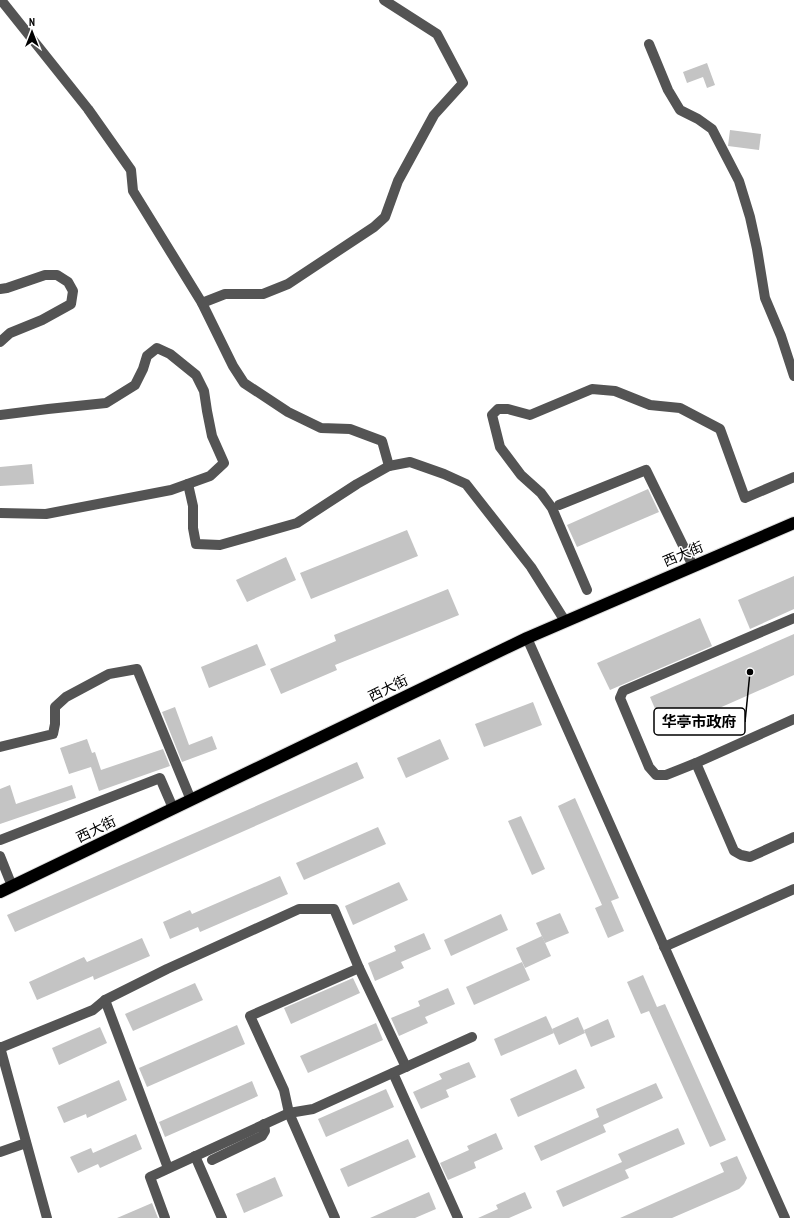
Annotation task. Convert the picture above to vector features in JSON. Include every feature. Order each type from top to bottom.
[{"type":"highway","name":"西大街","points":[[0,892],[527,638],[794,523]]},
{"type":"street","points":[[1,0],[88,109],[131,170],[133,191],[202,303],[233,366],[244,383],[288,412],[321,428],[350,429],[382,441],[389,466]]},
{"type":"street","points":[[202,303],[225,294],[264,294],[288,284],[385,217],[398,180],[434,115],[463,83],[437,34],[384,0]]},
{"type":"street","points":[[649,44],[668,90],[680,110],[698,119],[712,129],[739,181],[756,243],[765,298],[781,336],[794,376]]},
{"type":"street","points":[[0,289],[45,275],[57,275],[68,282],[72,291],[71,304],[42,320],[10,333],[0,342]]},
{"type":"street","points":[[0,415],[106,403],[135,385],[143,369],[147,356],[157,348],[170,354],[196,374],[204,392],[212,436],[224,463],[210,476],[171,490],[46,514],[0,513]]},
{"type":"street","points":[[587,590],[552,508],[541,493],[521,475],[500,447],[492,415],[498,409],[508,409],[530,415],[592,389],[615,391],[650,405],[680,408],[720,429],[745,498],[794,477]]},
{"type":"street","points":[[188,484],[193,506],[192,528],[196,544],[220,545],[297,523],[357,484],[389,466],[410,462],[444,474],[466,484],[531,567],[565,621]]},
{"type":"street","points":[[559,505],[646,470],[693,566]]},
{"type":"street","points":[[794,618],[624,692],[620,698],[649,767],[656,775],[666,775],[696,763],[794,718]]},
{"type":"street","points":[[527,638],[785,1218]]},
{"type":"street","points":[[0,747],[53,734],[55,724],[55,707],[66,697],[109,674],[137,669],[191,800]]},
{"type":"street","points":[[696,763],[734,851],[741,855],[750,857],[794,838]]},
{"type":"street","points":[[0,840],[160,778],[173,808]]},
{"type":"street","points":[[0,856],[12,886]]},
{"type":"street","points":[[664,947],[794,889]]},
{"type":"street","points":[[47,1218],[0,1048],[93,1010],[105,1000],[167,969],[299,909],[334,909],[359,968],[406,1067]]},
{"type":"street","points":[[335,1218],[289,1113],[284,1090],[250,1016],[359,968]]},
{"type":"street","points":[[105,1000],[168,1168]]},
{"type":"street","points":[[165,1218],[150,1176],[289,1113],[313,1109],[472,1037]]},
{"type":"street","points":[[393,1073],[458,1218]]},
{"type":"street","points":[[212,1160],[262,1136],[265,1131],[264,1124]]},
{"type":"street","points":[[0,1152],[26,1143]]},
{"type":"street","points":[[195,1156],[222,1218]]},
{"type":"building","points":[[707,63],[715,85],[707,88],[703,77],[687,83],[683,72]]},
{"type":"building","points":[[730,130],[761,134],[759,150],[728,146]]},
{"type":"building","points":[[32,464],[34,484],[0,486],[0,467]]},
{"type":"building","points":[[648,489],[659,512],[577,547],[567,525]]},
{"type":"building","points":[[407,530],[418,556],[311,599],[300,573]]},
{"type":"building","points":[[286,557],[296,580],[247,602],[236,580]]},
{"type":"building","points":[[794,576],[794,609],[750,629],[738,600]]},
{"type":"building","points":[[448,589],[459,615],[335,665],[337,670],[281,694],[270,669],[336,641],[334,635]]},
{"type":"building","points":[[700,618],[712,646],[610,690],[597,663]]},
{"type":"building","points":[[794,634],[794,675],[665,732],[650,697]]},
{"type":"building","points":[[257,644],[266,665],[209,688],[201,667]]},
{"type":"building","points":[[533,702],[542,725],[484,747],[475,724]]},
{"type":"building","points":[[175,707],[189,745],[212,736],[217,749],[182,762],[162,712]]},
{"type":"building","points":[[87,739],[92,753],[95,752],[101,770],[163,749],[170,766],[99,791],[91,767],[69,774],[60,748]]},
{"type":"building","points":[[440,739],[449,759],[406,778],[397,758]]},
{"type":"building","points":[[357,762],[364,778],[15,932],[7,915]]},
{"type":"building","points":[[10,785],[16,804],[72,785],[76,798],[0,824],[0,789]]},
{"type":"building","points":[[575,798],[619,898],[611,901],[624,931],[608,938],[595,908],[602,905],[558,806]]},
{"type":"building","points":[[521,816],[545,869],[532,875],[508,821]]},
{"type":"building","points":[[378,827],[386,844],[304,880],[296,863]]},
{"type":"building","points":[[280,876],[288,894],[200,932],[198,927],[170,939],[163,922],[190,910],[192,914]]},
{"type":"building","points":[[399,882],[408,900],[353,925],[345,906]]},
{"type":"building","points":[[560,913],[569,933],[545,943],[536,923]]},
{"type":"building","points":[[501,914],[508,930],[451,956],[444,940]]},
{"type":"building","points":[[424,933],[431,949],[401,962],[404,968],[375,981],[368,963],[396,951],[394,946]]},
{"type":"building","points":[[542,936],[551,956],[525,968],[516,948]]},
{"type":"building","points":[[142,938],[150,956],[94,980],[93,976],[37,1000],[29,982],[84,957],[87,962]]},
{"type":"building","points":[[522,962],[530,980],[474,1005],[466,987]]},
{"type":"building","points":[[643,975],[657,1007],[665,1004],[726,1140],[710,1147],[649,1011],[641,1014],[627,982]]},
{"type":"building","points":[[353,978],[360,993],[291,1024],[284,1008]]},
{"type":"building","points":[[195,983],[203,1000],[133,1031],[125,1014]]},
{"type":"building","points":[[448,988],[455,1004],[425,1017],[428,1023],[399,1036],[391,1018],[420,1006],[418,1001]]},
{"type":"building","points":[[546,1016],[554,1033],[501,1056],[494,1039]]},
{"type":"building","points":[[578,1017],[585,1033],[559,1045],[552,1029]]},
{"type":"building","points":[[608,1019],[615,1037],[591,1047],[584,1030]]},
{"type":"building","points":[[376,1023],[383,1040],[308,1073],[300,1056]]},
{"type":"building","points":[[237,1025],[245,1044],[147,1087],[139,1068]]},
{"type":"building","points":[[100,1027],[107,1043],[59,1065],[52,1048]]},
{"type":"building","points":[[469,1062],[476,1077],[446,1090],[449,1097],[421,1109],[413,1092],[442,1079],[439,1074]]},
{"type":"building","points":[[576,1069],[585,1088],[518,1117],[510,1099]]},
{"type":"building","points":[[119,1080],[127,1100],[87,1118],[86,1114],[64,1123],[57,1107]]},
{"type":"building","points":[[252,1081],[258,1096],[165,1137],[159,1122]]},
{"type":"building","points":[[656,1083],[663,1098],[603,1125],[606,1132],[541,1161],[534,1146],[599,1117],[596,1109]]},
{"type":"building","points":[[386,1089],[394,1107],[326,1137],[318,1119]]},
{"type":"building","points":[[678,1128],[685,1144],[625,1170],[629,1178],[563,1207],[556,1191],[622,1162],[618,1154]]},
{"type":"building","points":[[496,1133],[503,1149],[474,1162],[476,1168],[448,1180],[440,1163],[469,1150],[467,1146]]},
{"type":"building","points":[[136,1134],[142,1149],[100,1168],[98,1164],[78,1173],[70,1157],[91,1148],[93,1153]]},
{"type":"building","points":[[408,1139],[416,1157],[348,1187],[340,1169]]},
{"type":"building","points":[[737,1156],[747,1178],[739,1189],[672,1218],[620,1218],[724,1172],[720,1163]]},
{"type":"building","points":[[275,1177],[283,1196],[244,1213],[236,1194]]},
{"type":"building","points":[[429,1192],[436,1209],[415,1218],[370,1218]]},
{"type":"building","points":[[525,1192],[532,1208],[509,1218],[478,1218],[498,1209],[496,1205]]},
{"type":"building","points":[[152,1203],[158,1218],[117,1218]]},
{"type":"place","name":"华亭市政府","points":[[750,672]]}]
